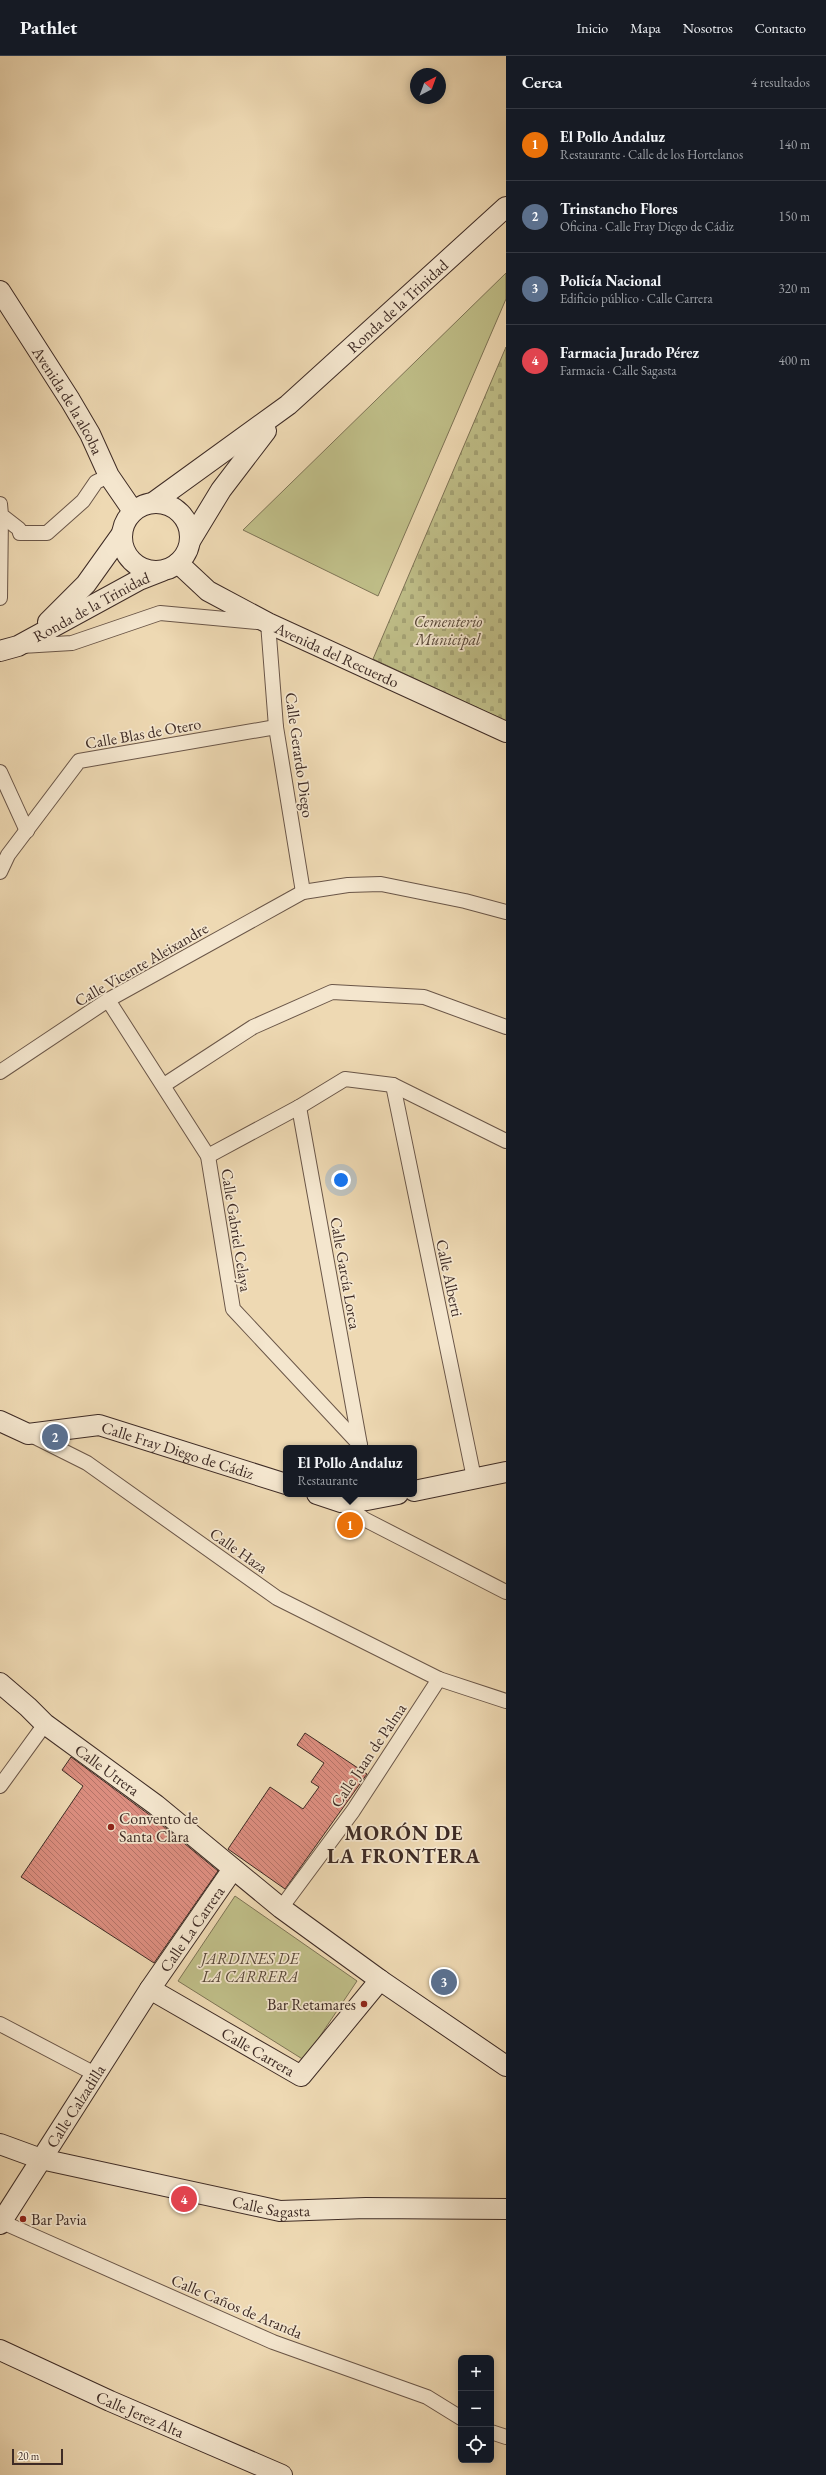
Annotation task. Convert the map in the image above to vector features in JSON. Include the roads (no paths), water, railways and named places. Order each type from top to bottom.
[{"type":"street","name":"Ronda de la Trinidad","points":[[154,502],[288,405],[506,207]]},
{"type":"street","name":"Avenida de la alcoba","points":[[0,291],[90,434],[109,476],[133,511]]},
{"type":"street","name":"Ronda de la Trinidad","points":[[190,541],[221,490],[250,451],[288,405]]},
{"type":"street","points":[[1,510],[19,529],[20,533],[47,533],[83,501],[96,482],[109,476]]},
{"type":"street","points":[[154,502],[173,507],[180,513],[188,526],[190,541],[188,549],[172,566],[155,571],[134,564],[122,546],[121,534],[125,522],[133,511],[154,502]]},
{"type":"street","points":[[0,598],[1,510]]},
{"type":"street","name":"Ronda de la Trinidad","points":[[9,649],[59,612],[86,584],[121,534]]},
{"type":"street","name":"Ronda de la Trinidad","points":[[9,649],[139,580],[172,566]]},
{"type":"street","name":"Avenida del Recuerdo","points":[[172,566],[208,591],[268,623],[506,732]]},
{"type":"street","points":[[9,649],[72,643],[160,614],[268,623]]},
{"type":"street","name":"Calle Gerardo Diego","points":[[268,623],[276,727],[304,892]]},
{"type":"street","name":"Calle Blas de Otero","points":[[0,872],[8,855],[79,761],[276,727]]},
{"type":"street","points":[[0,772],[27,831]]},
{"type":"street","name":"Calle Vicente Aleixandre","points":[[0,1072],[108,1000],[304,892],[348,885],[381,884],[465,900],[506,912]]},
{"type":"street","points":[[164,1085],[253,1027],[332,992],[424,997],[506,1027]]},
{"type":"street","name":"Calle Gabriel Celaya","points":[[108,1000],[164,1085],[208,1156],[233,1309],[359,1445]]},
{"type":"street","points":[[208,1156],[299,1107],[345,1078],[393,1085],[506,1141]]},
{"type":"street","name":"Calle Alberti","points":[[393,1085],[474,1478]]},
{"type":"street","name":"Calle García Lorca","points":[[299,1107],[360,1445]]},
{"type":"street","points":[[0,1421],[28,1434]]},
{"type":"street","name":"Calle Fray Diego de Cádiz","points":[[28,1434],[99,1425],[283,1483]]},
{"type":"street","name":"Calle Haza","points":[[28,1434],[87,1463],[277,1598],[439,1679],[506,1701]]},
{"type":"street","points":[[417,1490],[506,1472]]},
{"type":"street","points":[[326,1497],[341,1502],[364,1519],[506,1592]]},
{"type":"street","points":[[341,1502],[367,1497]]},
{"type":"street","name":"Calle Juan de Palma","points":[[281,1908],[352,1811],[439,1679]]},
{"type":"street","name":"Calle Utrera","points":[[0,1684],[28,1707],[45,1724],[156,1805],[233,1869]]},
{"type":"street","points":[[0,1786],[45,1724]]},
{"type":"street","points":[[233,1869],[281,1908],[380,1980],[506,2066]]},
{"type":"street","name":"Calle La Carrera","points":[[150,1989],[233,1869]]},
{"type":"street","name":"Calle Carrera","points":[[150,1989],[301,2076],[380,1980]]},
{"type":"street","name":"Calle Calzadilla","points":[[1,2223],[40,2159],[97,2075],[150,1989]]},
{"type":"street","points":[[0,2024],[97,2075]]},
{"type":"street","name":"Calle Sagasta","points":[[0,2144],[40,2159],[280,2211],[366,2208],[506,2209]]},
{"type":"street","name":"Calle Caños de Aranda","points":[[1,2223],[273,2342],[427,2397],[458,2416]]},
{"type":"street","name":"Calle Jerez Alta","points":[[0,2350],[110,2401],[282,2475]]},
{"type":"street","points":[[494,2433],[506,2436]]},
{"type":"place","name":"Trinstancho Flores","points":[[55,1437]]},
{"type":"place","name":"El Pollo Andaluz","points":[[350,1525]]},
{"type":"place","name":"Convento de Santa Clara","points":[[111,1827]]},
{"type":"place","name":"Policía Nacional","points":[[444,1982]]},
{"type":"place","name":"Bar Retamares","points":[[364,2004]]},
{"type":"place","name":"Farmacia Jurado Pérez","points":[[184,2199]]},
{"type":"place","name":"Bar Pavia","points":[[23,2219]]},
{"type":"district","name":"MORÓN DE LA FRONTERA","points":[[404,1844]]},
{"type":"park label","name":"Cementerio Municipal","points":[[448,630]]},
{"type":"park label","name":"JARDINES DE LA CARRERA","points":[[250,1967]]}]
